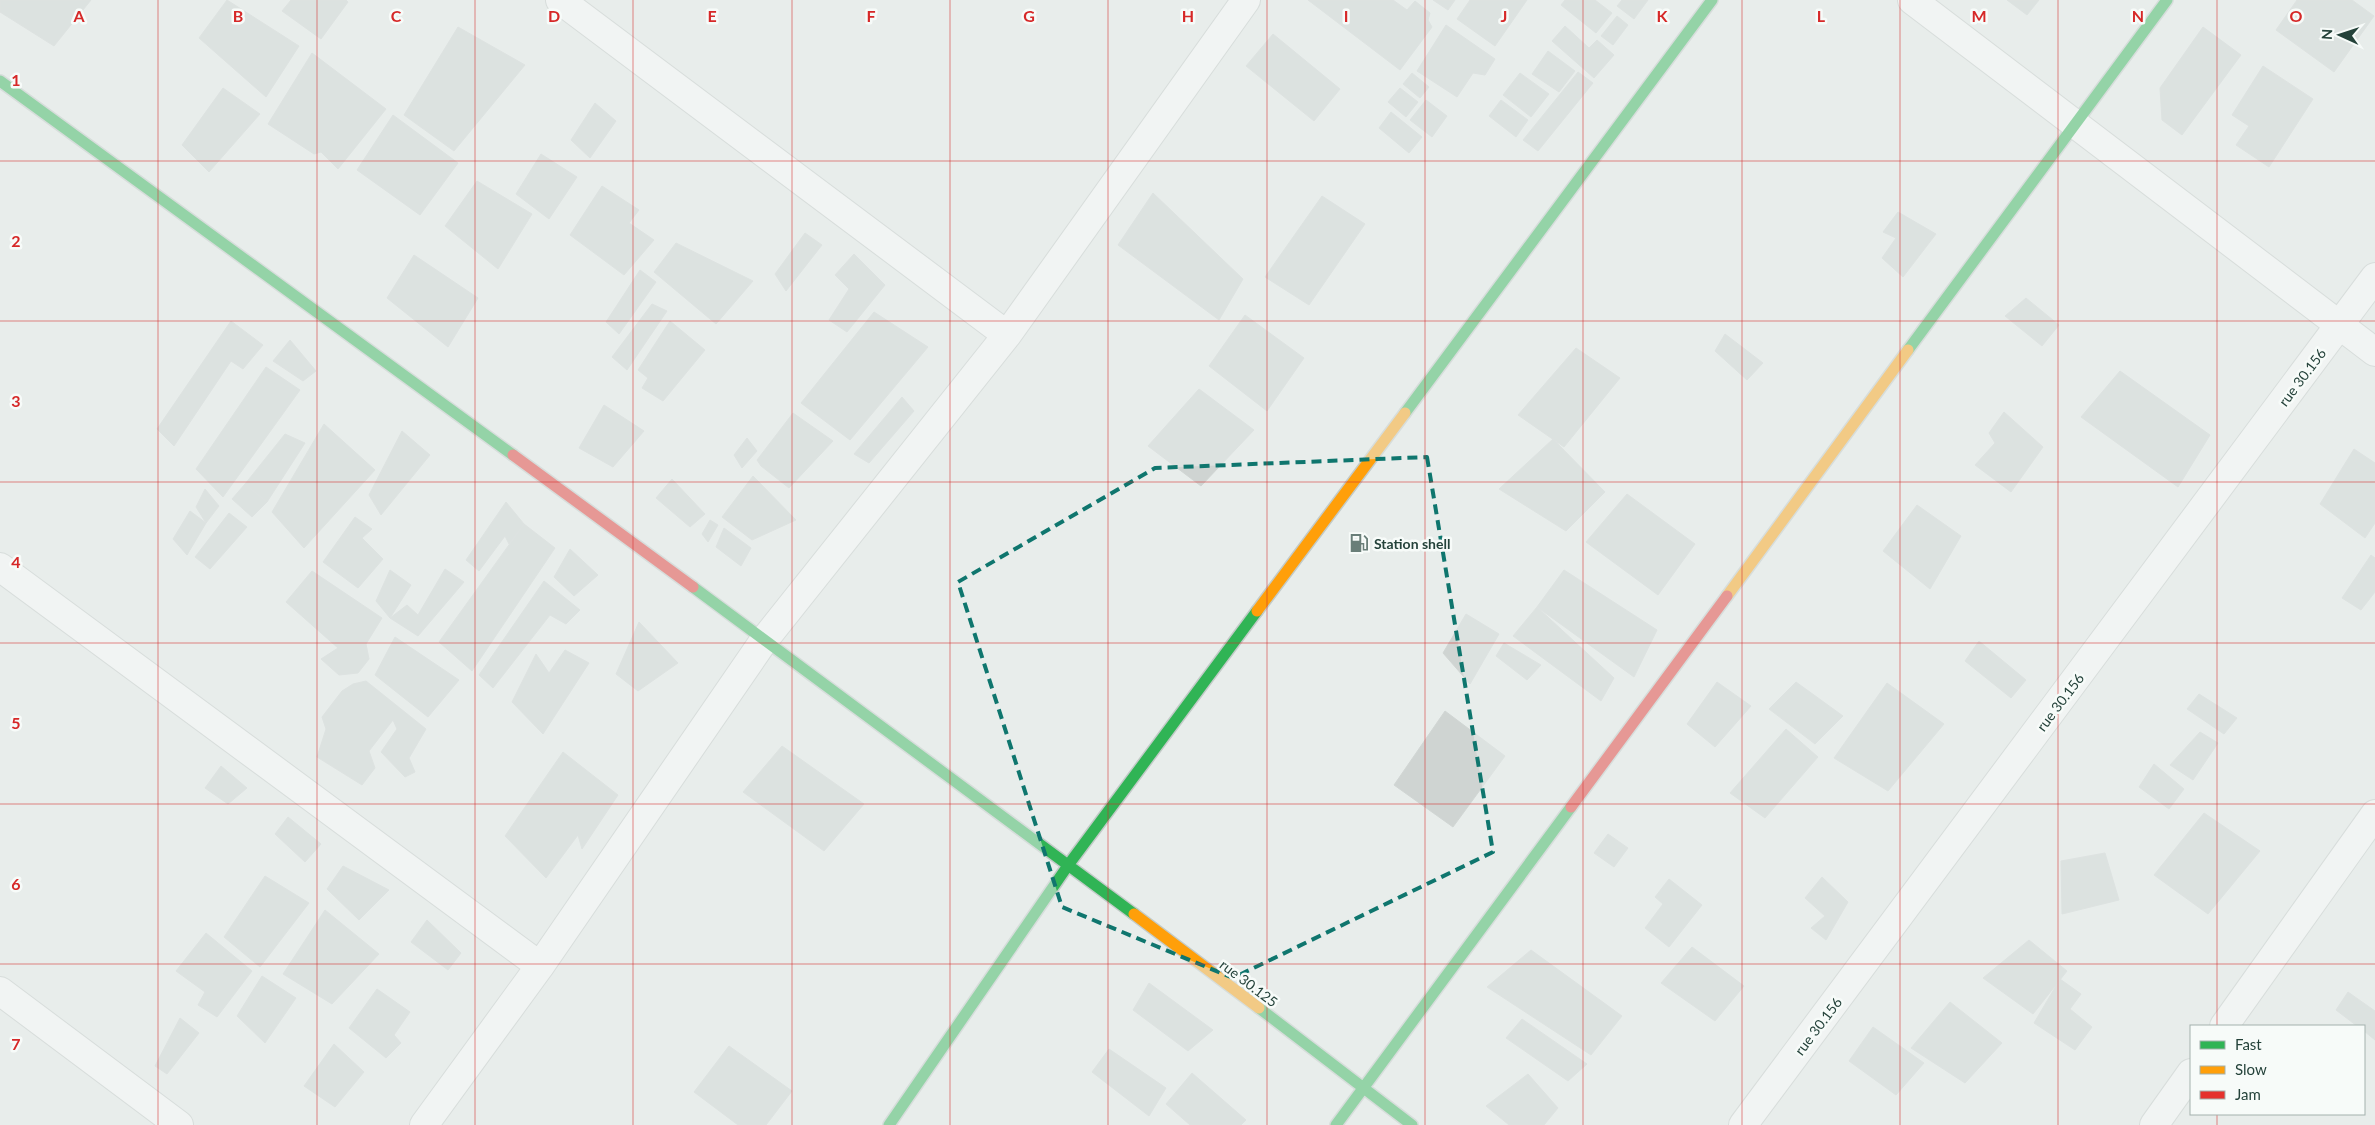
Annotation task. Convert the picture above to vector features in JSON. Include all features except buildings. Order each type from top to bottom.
[{"type":"street","points":[[560,0],[1007,335]]},
{"type":"street","points":[[889,1125],[1068,864],[1712,0]]},
{"type":"street","points":[[1912,0],[2075,126],[2375,352]]},
{"type":"street","points":[[1336,1125],[2167,0]]},
{"type":"street","points":[[424,1125],[540,966],[766,639],[1007,335],[1236,3]]},
{"type":"street","name":"rue 30.125","points":[[0,81],[766,639],[1068,864],[1412,1125]]},
{"type":"street","name":"rue 30.156","points":[[1743,1125],[2375,277]]},
{"type":"street","points":[[0,567],[540,966]]},
{"type":"street","points":[[2225,1025],[2375,814]]},
{"type":"street","points":[[0,991],[179,1125]]},
{"type":"street","points":[[2154,1125],[2190,1074]]},
{"type":"highlighted area","points":[[1427,457],[1493,852],[1233,978],[1062,907],[958,582],[1155,468]]},
{"type":"traffic: fast","points":[[1405,413],[1712,0]]},
{"type":"traffic: fast","points":[[1908,350],[2167,0]]},
{"type":"traffic: fast","points":[[0,81],[513,455]]},
{"type":"traffic: fast","points":[[693,587],[1134,914]]},
{"type":"traffic: fast","points":[[889,1125],[1069,864],[1257,611]]},
{"type":"traffic: fast","points":[[1336,1125],[1571,807]]},
{"type":"traffic: fast","points":[[1259,1008],[1412,1125]]},
{"type":"traffic: slow","points":[[1727,596],[1908,350]]},
{"type":"traffic: slow","points":[[1257,611],[1405,413]]},
{"type":"traffic: slow","points":[[1134,914],[1259,1008]]},
{"type":"traffic: jam","points":[[513,455],[693,587]]},
{"type":"traffic: jam","points":[[1571,807],[1727,596]]},
{"type":"place","name":"Station shell","points":[[1359,543]]}]
